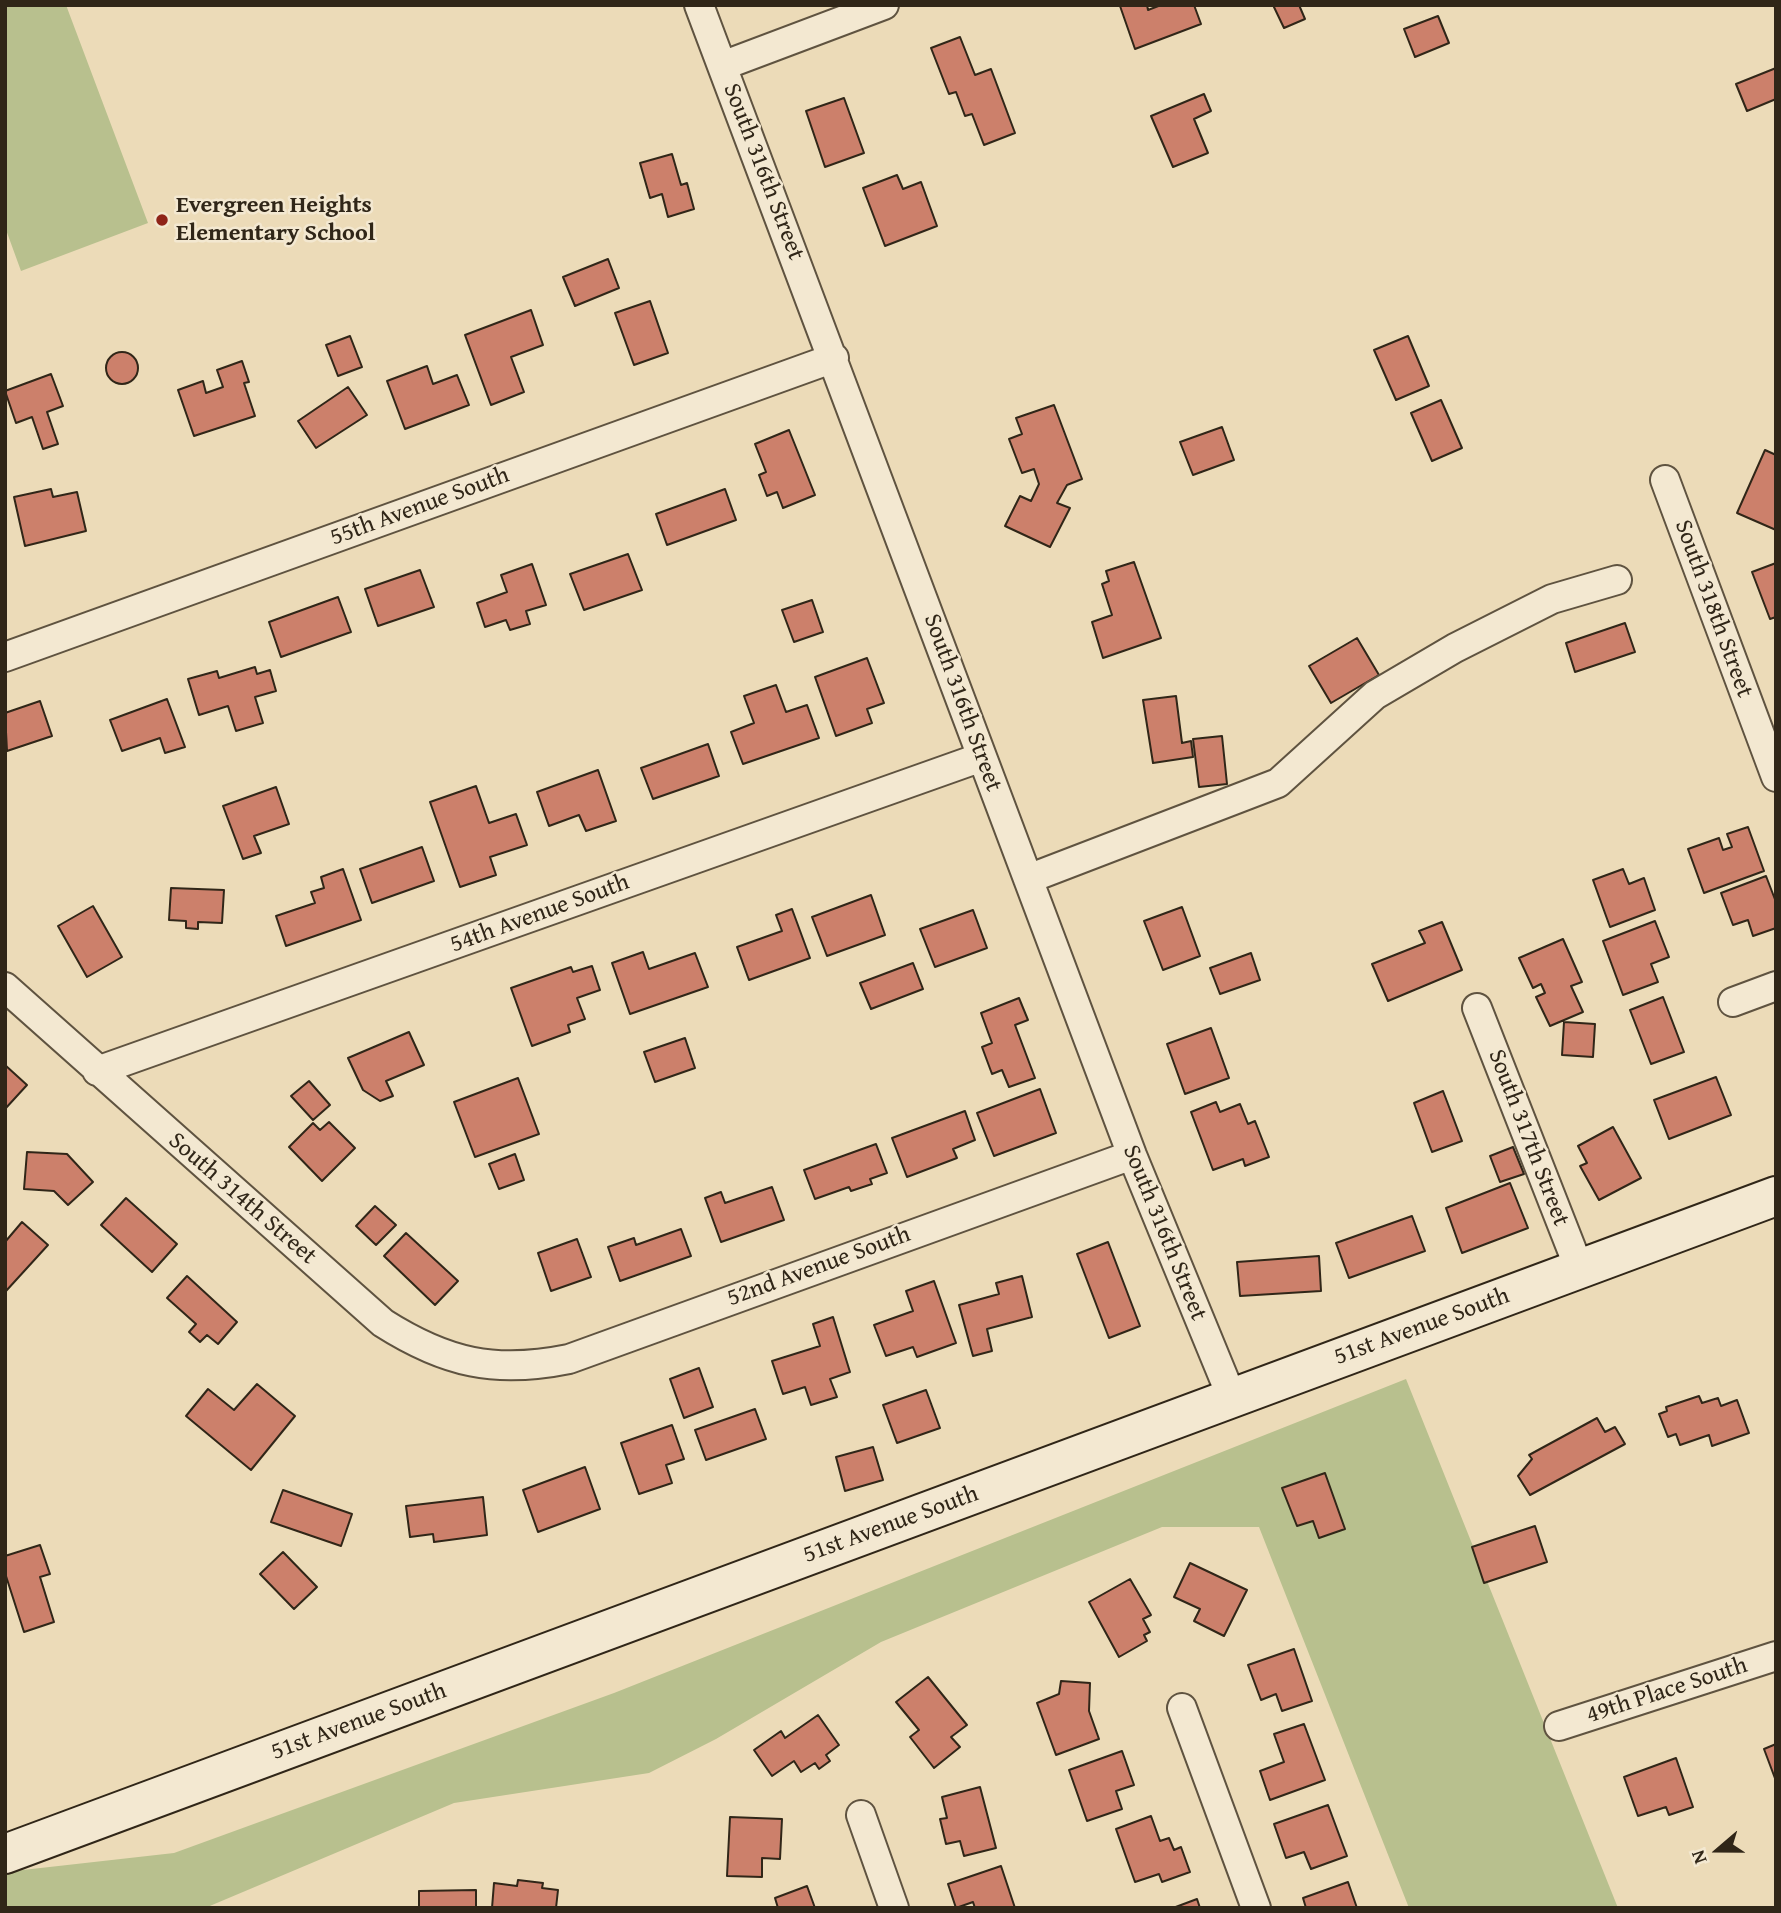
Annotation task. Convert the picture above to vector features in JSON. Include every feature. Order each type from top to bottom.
[{"type":"main road","name":"51st Avenue South","points":[[5,1854],[1776,1196]]},
{"type":"street","name":"South 316th Street","points":[[699,5],[1132,1155],[1232,1398]]},
{"type":"street","points":[[722,66],[884,5]]},
{"type":"street","name":"55th Avenue South","points":[[5,657],[834,358]]},
{"type":"street","name":"South 318th Street","points":[[1665,480],[1767,727],[1776,778]]},
{"type":"street","points":[[1028,878],[1278,783],[1375,695],[1455,648],[1552,599],[1617,580]]},
{"type":"street","name":"54th Avenue South","points":[[97,1071],[982,757]]},
{"type":"street","points":[[1733,1002],[1776,986]]},
{"type":"street","name":"South 314th Street","points":[[5,987],[383,1324],[407,1339],[450,1358],[477,1364],[503,1365]]},
{"type":"street","name":"South 317th Street","points":[[1477,1007],[1579,1268]]},
{"type":"street","name":"52nd Avenue South","points":[[503,1365],[532,1367],[569,1359],[1132,1155]]},
{"type":"street","name":"49th Place South","points":[[1559,1726],[1776,1656]]},
{"type":"street","points":[[1182,1708],[1256,1908]]},
{"type":"street","points":[[861,1815],[894,1908]]},
{"type":"green space","points":[[5,5],[66,5],[148,223],[21,271],[5,227]]},
{"type":"green space","points":[[1406,1379],[1618,1908],[1409,1908],[1259,1527],[1162,1527],[881,1642],[716,1739],[649,1773],[454,1803],[205,1908],[5,1908],[5,1872],[174,1853],[614,1693]]},
{"type":"building","points":[[1147,5],[1148,10],[1161,5],[1194,5],[1201,24],[1135,49],[1120,6]]},
{"type":"building","points":[[1273,5],[1299,5],[1305,19],[1284,28]]},
{"type":"building","points":[[1438,16],[1449,43],[1415,57],[1404,29]]},
{"type":"building","points":[[960,37],[975,75],[991,69],[1015,133],[984,145],[972,114],[965,116],[956,92],[949,94],[931,48]]},
{"type":"building","points":[[1776,68],[1776,99],[1747,111],[1736,84]]},
{"type":"building","points":[[1204,94],[1211,111],[1194,119],[1208,153],[1173,167],[1151,116]]},
{"type":"building","points":[[844,98],[864,153],[825,167],[806,111]]},
{"type":"building","points":[[672,154],[681,185],[687,183],[694,209],[668,217],[662,194],[650,198],[640,163]]},
{"type":"building","points":[[897,175],[903,189],[921,182],[937,226],[885,246],[863,188]]},
{"type":"building","points":[[608,259],[619,288],[575,306],[563,277]]},
{"type":"building","points":[[650,301],[668,353],[634,365],[615,313]]},
{"type":"building","points":[[531,310],[543,345],[511,357],[524,392],[491,405],[465,335]]},
{"type":"building","points":[[350,336],[362,367],[338,376],[326,345]]},
{"type":"building","points":[[1408,336],[1429,386],[1396,400],[1374,350]]},
{"type":"building","points":[[122,352],[133,357],[138,368],[133,379],[122,384],[111,379],[106,368],[111,357]]},
{"type":"building","points":[[242,361],[249,382],[244,383],[255,416],[194,436],[178,390],[203,381],[206,393],[223,387],[217,370]]},
{"type":"building","points":[[427,366],[433,384],[457,375],[469,405],[405,429],[387,381]]},
{"type":"building","points":[[51,374],[63,406],[47,412],[58,444],[43,449],[32,417],[16,423],[5,391]]},
{"type":"building","points":[[348,387],[367,415],[316,448],[298,421]]},
{"type":"building","points":[[1441,400],[1462,448],[1432,461],[1411,413]]},
{"type":"building","points":[[1054,405],[1082,479],[1067,485],[1057,503],[1070,508],[1050,547],[1005,526],[1020,496],[1031,501],[1039,484],[1034,469],[1022,473],[1009,439],[1022,434],[1016,418]]},
{"type":"building","points":[[1222,427],[1234,460],[1193,475],[1180,442]]},
{"type":"building","points":[[789,430],[815,495],[783,508],[777,492],[767,496],[759,475],[766,472],[755,444]]},
{"type":"building","points":[[1765,450],[1776,455],[1776,530],[1737,513]]},
{"type":"building","points":[[51,489],[53,497],[77,492],[86,531],[25,546],[14,497]]},
{"type":"building","points":[[725,489],[736,520],[667,545],[656,514]]},
{"type":"building","points":[[628,554],[642,590],[584,610],[570,574]]},
{"type":"building","points":[[1134,562],[1161,638],[1103,658],[1092,622],[1112,615],[1102,584],[1109,581],[1106,571]]},
{"type":"building","points":[[1776,563],[1776,617],[1770,619],[1752,572]]},
{"type":"building","points":[[532,564],[546,605],[526,611],[530,624],[510,630],[506,620],[485,627],[477,603],[507,592],[501,575]]},
{"type":"building","points":[[420,570],[434,607],[378,626],[365,589]]},
{"type":"building","points":[[338,597],[351,632],[281,657],[269,622]]},
{"type":"building","points":[[812,600],[823,632],[794,642],[782,610]]},
{"type":"building","points":[[1625,623],[1635,652],[1575,672],[1566,643]]},
{"type":"building","points":[[1357,638],[1379,675],[1331,703],[1309,666]]},
{"type":"building","points":[[867,658],[884,703],[867,709],[872,723],[836,736],[815,677]]},
{"type":"building","points":[[255,667],[257,674],[270,670],[276,691],[255,697],[263,723],[236,731],[228,706],[199,715],[188,679],[217,671],[219,678]]},
{"type":"building","points":[[776,685],[786,712],[807,705],[819,738],[743,764],[731,732],[754,723],[744,696]]},
{"type":"building","points":[[1176,696],[1182,743],[1191,741],[1193,757],[1153,763],[1143,700]]},
{"type":"building","points":[[167,699],[185,747],[165,753],[160,738],[122,751],[110,720]]},
{"type":"building","points":[[40,701],[52,736],[7,751],[5,713]]},
{"type":"building","points":[[1222,736],[1227,784],[1199,787],[1193,739]]},
{"type":"building","points":[[708,744],[719,776],[653,799],[641,768]]},
{"type":"building","points":[[598,770],[616,821],[586,831],[579,815],[549,826],[537,792]]},
{"type":"building","points":[[476,786],[489,823],[516,814],[527,845],[490,857],[496,875],[460,887],[430,802]]},
{"type":"building","points":[[276,787],[289,824],[254,836],[261,853],[243,859],[223,806]]},
{"type":"building","points":[[1748,827],[1764,871],[1704,893],[1688,849],[1719,838],[1723,850],[1732,847],[1727,834]]},
{"type":"building","points":[[422,847],[434,881],[372,903],[360,869]]},
{"type":"building","points":[[343,869],[361,920],[286,946],[276,916],[315,903],[311,892],[324,888],[321,877]]},
{"type":"building","points":[[1623,869],[1629,884],[1644,878],[1655,910],[1610,927],[1593,880]]},
{"type":"building","points":[[1766,876],[1776,902],[1776,928],[1753,936],[1748,920],[1733,925],[1721,893]]},
{"type":"building","points":[[171,888],[224,890],[222,923],[198,922],[198,929],[186,928],[186,921],[169,920]]},
{"type":"building","points":[[871,895],[885,935],[827,956],[812,917]]},
{"type":"building","points":[[93,906],[122,957],[87,977],[58,926]]},
{"type":"building","points":[[1182,907],[1200,956],[1163,970],[1144,921]]},
{"type":"building","points":[[792,909],[810,958],[749,980],[737,947],[782,931],[776,915]]},
{"type":"building","points":[[973,910],[987,948],[935,967],[920,929]]},
{"type":"building","points":[[1655,921],[1669,957],[1651,964],[1658,982],[1623,995],[1603,941]]},
{"type":"building","points":[[1442,922],[1462,970],[1388,1001],[1372,964],[1425,943],[1419,931]]},
{"type":"building","points":[[1563,939],[1582,982],[1571,986],[1583,1012],[1550,1026],[1536,997],[1545,993],[1541,984],[1533,988],[1519,958]]},
{"type":"building","points":[[643,952],[649,969],[695,953],[708,987],[630,1014],[612,963]]},
{"type":"building","points":[[1251,953],[1260,980],[1220,994],[1210,968]]},
{"type":"building","points":[[913,963],[923,989],[871,1009],[860,983]]},
{"type":"building","points":[[592,966],[600,990],[577,998],[585,1019],[568,1025],[570,1032],[532,1046],[511,988],[571,967],[573,972]]},
{"type":"building","points":[[1663,997],[1684,1052],[1651,1064],[1630,1010]]},
{"type":"building","points":[[1019,998],[1028,1020],[1015,1025],[1035,1078],[1009,1087],[1002,1070],[992,1074],[982,1047],[992,1043],[981,1013]]},
{"type":"building","points":[[1564,1022],[1595,1024],[1593,1057],[1562,1055]]},
{"type":"building","points":[[1211,1028],[1229,1078],[1185,1094],[1167,1044]]},
{"type":"building","points":[[409,1032],[424,1065],[386,1081],[393,1096],[380,1101],[363,1090],[348,1058]]},
{"type":"building","points":[[685,1038],[695,1068],[655,1082],[644,1052]]},
{"type":"building","points":[[5,1065],[27,1085],[5,1109]]},
{"type":"building","points":[[1716,1077],[1731,1115],[1669,1139],[1654,1100]]},
{"type":"building","points":[[518,1078],[539,1134],[475,1157],[454,1102]]},
{"type":"building","points":[[309,1081],[330,1105],[313,1120],[291,1096]]},
{"type":"building","points":[[1040,1089],[1056,1133],[994,1156],[977,1113]]},
{"type":"building","points":[[1443,1091],[1462,1141],[1432,1152],[1414,1103]]},
{"type":"building","points":[[1216,1102],[1220,1112],[1240,1104],[1248,1124],[1255,1121],[1269,1157],[1245,1166],[1243,1159],[1213,1170],[1191,1112]]},
{"type":"building","points":[[965,1111],[975,1140],[953,1149],[957,1158],[907,1177],[892,1138]]},
{"type":"building","points":[[329,1122],[355,1148],[322,1181],[289,1147],[313,1123],[320,1130]]},
{"type":"building","points":[[1613,1127],[1641,1178],[1599,1200],[1580,1166],[1587,1163],[1578,1146]]},
{"type":"building","points":[[876,1144],[887,1173],[870,1179],[872,1184],[851,1191],[849,1187],[815,1199],[804,1170]]},
{"type":"building","points":[[1513,1147],[1524,1174],[1500,1182],[1490,1156]]},
{"type":"building","points":[[27,1152],[67,1154],[93,1182],[68,1205],[54,1191],[24,1189]]},
{"type":"building","points":[[515,1154],[524,1180],[499,1189],[489,1164]]},
{"type":"building","points":[[1510,1183],[1528,1228],[1462,1253],[1446,1208]]},
{"type":"building","points":[[772,1187],[784,1220],[721,1242],[705,1198],[721,1192],[725,1203]]},
{"type":"building","points":[[126,1198],[177,1244],[152,1272],[101,1225]]},
{"type":"building","points":[[375,1206],[396,1225],[376,1245],[356,1226]]},
{"type":"building","points":[[1412,1216],[1425,1251],[1349,1278],[1336,1243]]},
{"type":"building","points":[[22,1222],[48,1245],[6,1291],[5,1242]]},
{"type":"building","points":[[681,1229],[691,1256],[620,1281],[608,1247],[634,1238],[636,1245]]},
{"type":"building","points":[[406,1233],[458,1281],[435,1305],[384,1256]]},
{"type":"building","points":[[577,1239],[591,1277],[551,1291],[538,1253]]},
{"type":"building","points":[[1108,1242],[1140,1326],[1109,1338],[1077,1254]]},
{"type":"building","points":[[1319,1256],[1321,1291],[1240,1296],[1237,1262]]},
{"type":"building","points":[[187,1276],[237,1322],[218,1344],[207,1335],[200,1342],[189,1332],[196,1324],[167,1298]]},
{"type":"building","points":[[1022,1276],[1032,1317],[987,1329],[992,1351],[973,1356],[959,1305],[999,1294],[996,1283]]},
{"type":"building","points":[[934,1281],[956,1343],[917,1357],[913,1347],[886,1356],[874,1325],[913,1311],[906,1291]]},
{"type":"building","points":[[833,1317],[850,1372],[830,1379],[837,1397],[811,1405],[805,1387],[783,1394],[772,1361],[820,1346],[813,1324]]},
{"type":"building","points":[[699,1368],[713,1407],[684,1418],[670,1379]]},
{"type":"building","points":[[257,1384],[295,1416],[251,1470],[186,1416],[208,1389],[234,1410]]},
{"type":"building","points":[[926,1390],[940,1428],[897,1443],[883,1405]]},
{"type":"building","points":[[1699,1396],[1702,1403],[1718,1398],[1721,1406],[1737,1400],[1749,1433],[1712,1446],[1709,1435],[1680,1445],[1676,1434],[1668,1437],[1659,1414],[1667,1411],[1666,1407]]},
{"type":"building","points":[[755,1409],[766,1439],[706,1460],[695,1430]]},
{"type":"building","points":[[1597,1418],[1605,1432],[1615,1427],[1625,1444],[1530,1495],[1518,1476],[1532,1459],[1529,1455]]},
{"type":"building","points":[[672,1425],[684,1459],[666,1465],[672,1483],[639,1494],[621,1443]]},
{"type":"building","points":[[873,1447],[883,1480],[845,1491],[836,1457]]},
{"type":"building","points":[[585,1467],[600,1509],[538,1532],[523,1490]]},
{"type":"building","points":[[1325,1473],[1345,1529],[1319,1538],[1313,1521],[1297,1526],[1282,1488]]},
{"type":"building","points":[[283,1490],[352,1514],[341,1546],[271,1522]]},
{"type":"building","points":[[483,1497],[487,1535],[434,1542],[433,1534],[410,1537],[406,1506]]},
{"type":"building","points":[[1535,1526],[1547,1562],[1484,1583],[1472,1547]]},
{"type":"building","points":[[40,1545],[50,1574],[40,1577],[54,1622],[24,1632],[5,1573],[5,1556]]},
{"type":"building","points":[[283,1552],[317,1587],[294,1609],[260,1574]]},
{"type":"building","points":[[1190,1563],[1247,1590],[1224,1636],[1194,1621],[1200,1609],[1174,1597]]},
{"type":"building","points":[[1130,1579],[1151,1615],[1143,1619],[1150,1632],[1144,1635],[1147,1641],[1119,1657],[1089,1602]]},
{"type":"building","points":[[1294,1649],[1312,1701],[1282,1711],[1276,1694],[1261,1700],[1248,1665]]},
{"type":"building","points":[[928,1677],[967,1725],[951,1737],[960,1747],[934,1768],[910,1737],[919,1730],[896,1702]]},
{"type":"building","points":[[1061,1681],[1090,1683],[1089,1711],[1099,1739],[1056,1755],[1037,1703],[1059,1694]]},
{"type":"building","points":[[818,1715],[839,1745],[826,1755],[830,1761],[819,1769],[815,1763],[801,1772],[794,1761],[772,1776],[754,1750],[781,1731],[785,1738]]},
{"type":"building","points":[[1304,1724],[1325,1780],[1270,1800],[1260,1771],[1284,1762],[1274,1734]]},
{"type":"building","points":[[1776,1744],[1776,1781],[1764,1749]]},
{"type":"building","points":[[1122,1751],[1134,1785],[1116,1791],[1122,1809],[1087,1821],[1069,1770]]},
{"type":"building","points":[[1676,1758],[1693,1807],[1669,1815],[1666,1807],[1638,1816],[1624,1777]]},
{"type":"building","points":[[980,1787],[996,1848],[964,1856],[960,1841],[946,1844],[940,1819],[947,1818],[942,1797]]},
{"type":"building","points":[[1328,1805],[1347,1856],[1311,1869],[1304,1852],[1286,1858],[1274,1824]]},
{"type":"building","points":[[1151,1816],[1160,1841],[1169,1838],[1174,1850],[1181,1847],[1190,1872],[1162,1882],[1159,1874],[1135,1882],[1116,1829]]},
{"type":"building","points":[[730,1817],[782,1819],[780,1859],[762,1858],[762,1877],[727,1876]]},
{"type":"building","points":[[1001,1866],[1015,1908],[975,1908],[973,1902],[956,1908],[948,1884]]},
{"type":"building","points":[[518,1880],[543,1883],[542,1888],[558,1890],[556,1908],[492,1908],[494,1883],[517,1886]]},
{"type":"building","points":[[1348,1882],[1357,1908],[1306,1908],[1303,1898]]},
{"type":"building","points":[[807,1886],[815,1908],[778,1908],[775,1898]]},
{"type":"building","points":[[476,1890],[476,1908],[419,1908],[419,1891]]},
{"type":"building","points":[[1197,1899],[1200,1908],[1173,1908]]},
{"type":"place","name":"Evergreen Heights Elementary School","points":[[162,220]]}]
